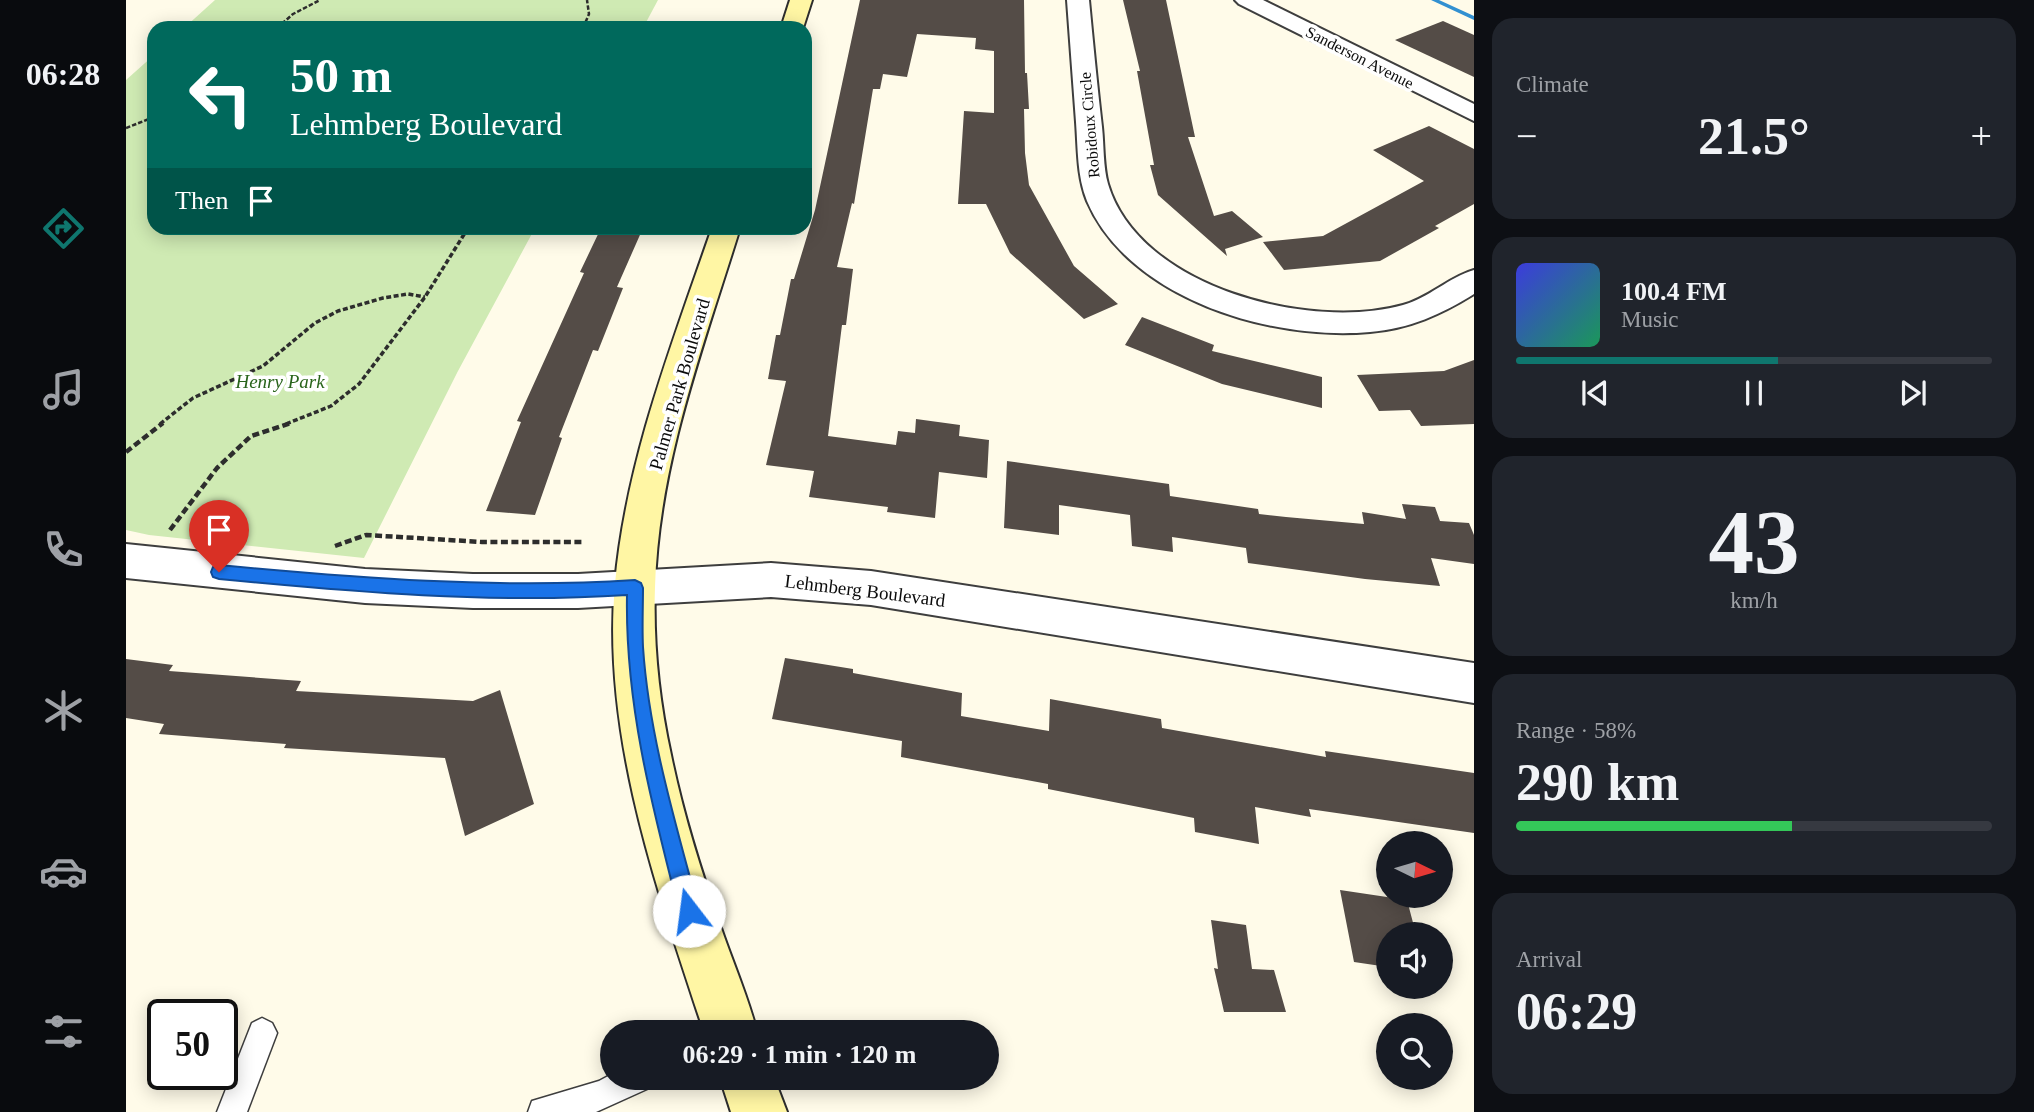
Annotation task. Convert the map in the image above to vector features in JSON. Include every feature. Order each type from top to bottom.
[{"type":"main road","points":[[794,21],[801,0]]},
{"type":"main road","name":"Palmer Park Boulevard","points":[[724,235],[658,442],[639,543],[634,646],[641,708],[653,774],[689,911],[726,1020]]},
{"type":"main road","name":"Palmer Park Boulevard","points":[[751,1090],[759,1112]]},
{"type":"street","name":"Robidoux Circle","points":[[1078,0],[1094,182],[1102,208],[1120,234],[1140,255],[1175,277],[1218,298],[1275,315],[1328,323],[1368,322],[1403,316],[1433,304],[1474,280]]},
{"type":"street","name":"Sanderson Avenue","points":[[1246,0],[1474,114]]},
{"type":"street","name":"Lehmberg Boulevard","points":[[126,561],[365,586],[472,591],[579,591],[771,579],[859,586],[1474,683]]},
{"type":"lane","points":[[232,1112],[262,1033]]},
{"type":"lane","points":[[544,1112],[605,1103],[621,1090]]},
{"type":"path","points":[[285,21],[320,0]]},
{"type":"path","points":[[586,21],[589,14],[587,0]]},
{"type":"path","points":[[126,128],[147,120]]},
{"type":"path","points":[[170,530],[217,468],[251,436],[331,407],[359,384],[425,297],[464,235]]},
{"type":"path","points":[[126,452],[193,398],[263,366],[314,323],[338,312],[383,298],[408,295],[425,297]]},
{"type":"path","points":[[159,529],[180,532]]},
{"type":"path","points":[[333,546],[366,536],[482,542],[583,542]]},
{"type":"green space","points":[[215,0],[658,0],[647,21],[192,21]]},
{"type":"green space","name":"Henry Park","points":[[147,61],[147,235],[531,235],[458,371],[364,558],[149,535],[126,530],[126,80]]},
{"type":"building","points":[[860,0],[1024,0],[1025,73],[1029,109],[1024,109],[1025,153],[1029,185],[1074,266],[1118,304],[1084,319],[1010,253],[986,204],[958,204],[964,111],[994,113],[994,51],[975,49],[976,38],[917,34],[907,77],[883,74],[880,89],[873,89],[854,204],[852,203],[837,267],[853,269],[846,325],[842,325],[828,436],[896,445],[898,431],[915,433],[916,419],[960,425],[959,436],[989,440],[987,478],[939,472],[935,518],[887,512],[888,507],[809,497],[814,471],[766,465],[786,381],[768,379],[776,335],[780,335],[791,279],[794,279],[807,235],[812,235]]},
{"type":"building","points":[[1123,0],[1166,0],[1195,137],[1188,137],[1214,216],[1232,211],[1263,237],[1225,249],[1227,256],[1158,195],[1150,165],[1154,165],[1137,71],[1140,71]]},
{"type":"building","points":[[1443,21],[1474,35],[1474,77],[1395,40]]},
{"type":"building","points":[[1429,126],[1474,149],[1474,204],[1435,226],[1439,228],[1380,261],[1284,270],[1263,242],[1323,236],[1424,181],[1373,150]]},
{"type":"building","points":[[598,235],[640,235],[617,287],[623,288],[598,351],[593,350],[559,437],[562,438],[535,515],[486,511],[521,422],[517,421],[584,273],[580,272]]},
{"type":"building","points":[[1142,317],[1214,345],[1212,351],[1322,377],[1322,408],[1222,384],[1125,345]]},
{"type":"building","points":[[1474,360],[1474,424],[1421,426],[1410,410],[1379,411],[1357,375],[1444,371]]},
{"type":"building","points":[[1007,461],[1169,484],[1170,496],[1258,509],[1259,514],[1286,517],[1364,524],[1362,512],[1406,519],[1402,504],[1435,507],[1440,521],[1469,523],[1474,535],[1474,564],[1431,558],[1440,586],[1248,563],[1246,548],[1172,537],[1173,552],[1132,546],[1130,515],[1059,505],[1059,535],[1004,528]]},
{"type":"building","points":[[785,658],[853,669],[853,673],[962,693],[961,716],[1049,731],[1050,699],[1161,719],[1162,728],[1326,757],[1325,751],[1474,773],[1474,833],[1309,809],[1311,817],[1255,807],[1259,844],[1195,832],[1194,818],[1048,789],[1048,784],[901,757],[902,741],[772,719]]},
{"type":"building","points":[[126,659],[173,665],[169,671],[301,681],[296,691],[473,701],[500,690],[534,804],[465,836],[445,758],[284,748],[286,744],[159,734],[164,724],[126,718]]},
{"type":"building","points":[[1340,890],[1376,895],[1376,908],[1409,908],[1413,922],[1376,922],[1376,965],[1354,962]]},
{"type":"building","points":[[1211,920],[1246,925],[1252,969],[1274,970],[1286,1012],[1224,1012],[1214,968],[1218,969]]},
{"type":"waterway","points":[[1434,0],[1474,18]]},
{"type":"route","points":[[219,572],[365,586],[472,591],[635,588],[634,646],[641,708],[653,774],[689,911]]}]
